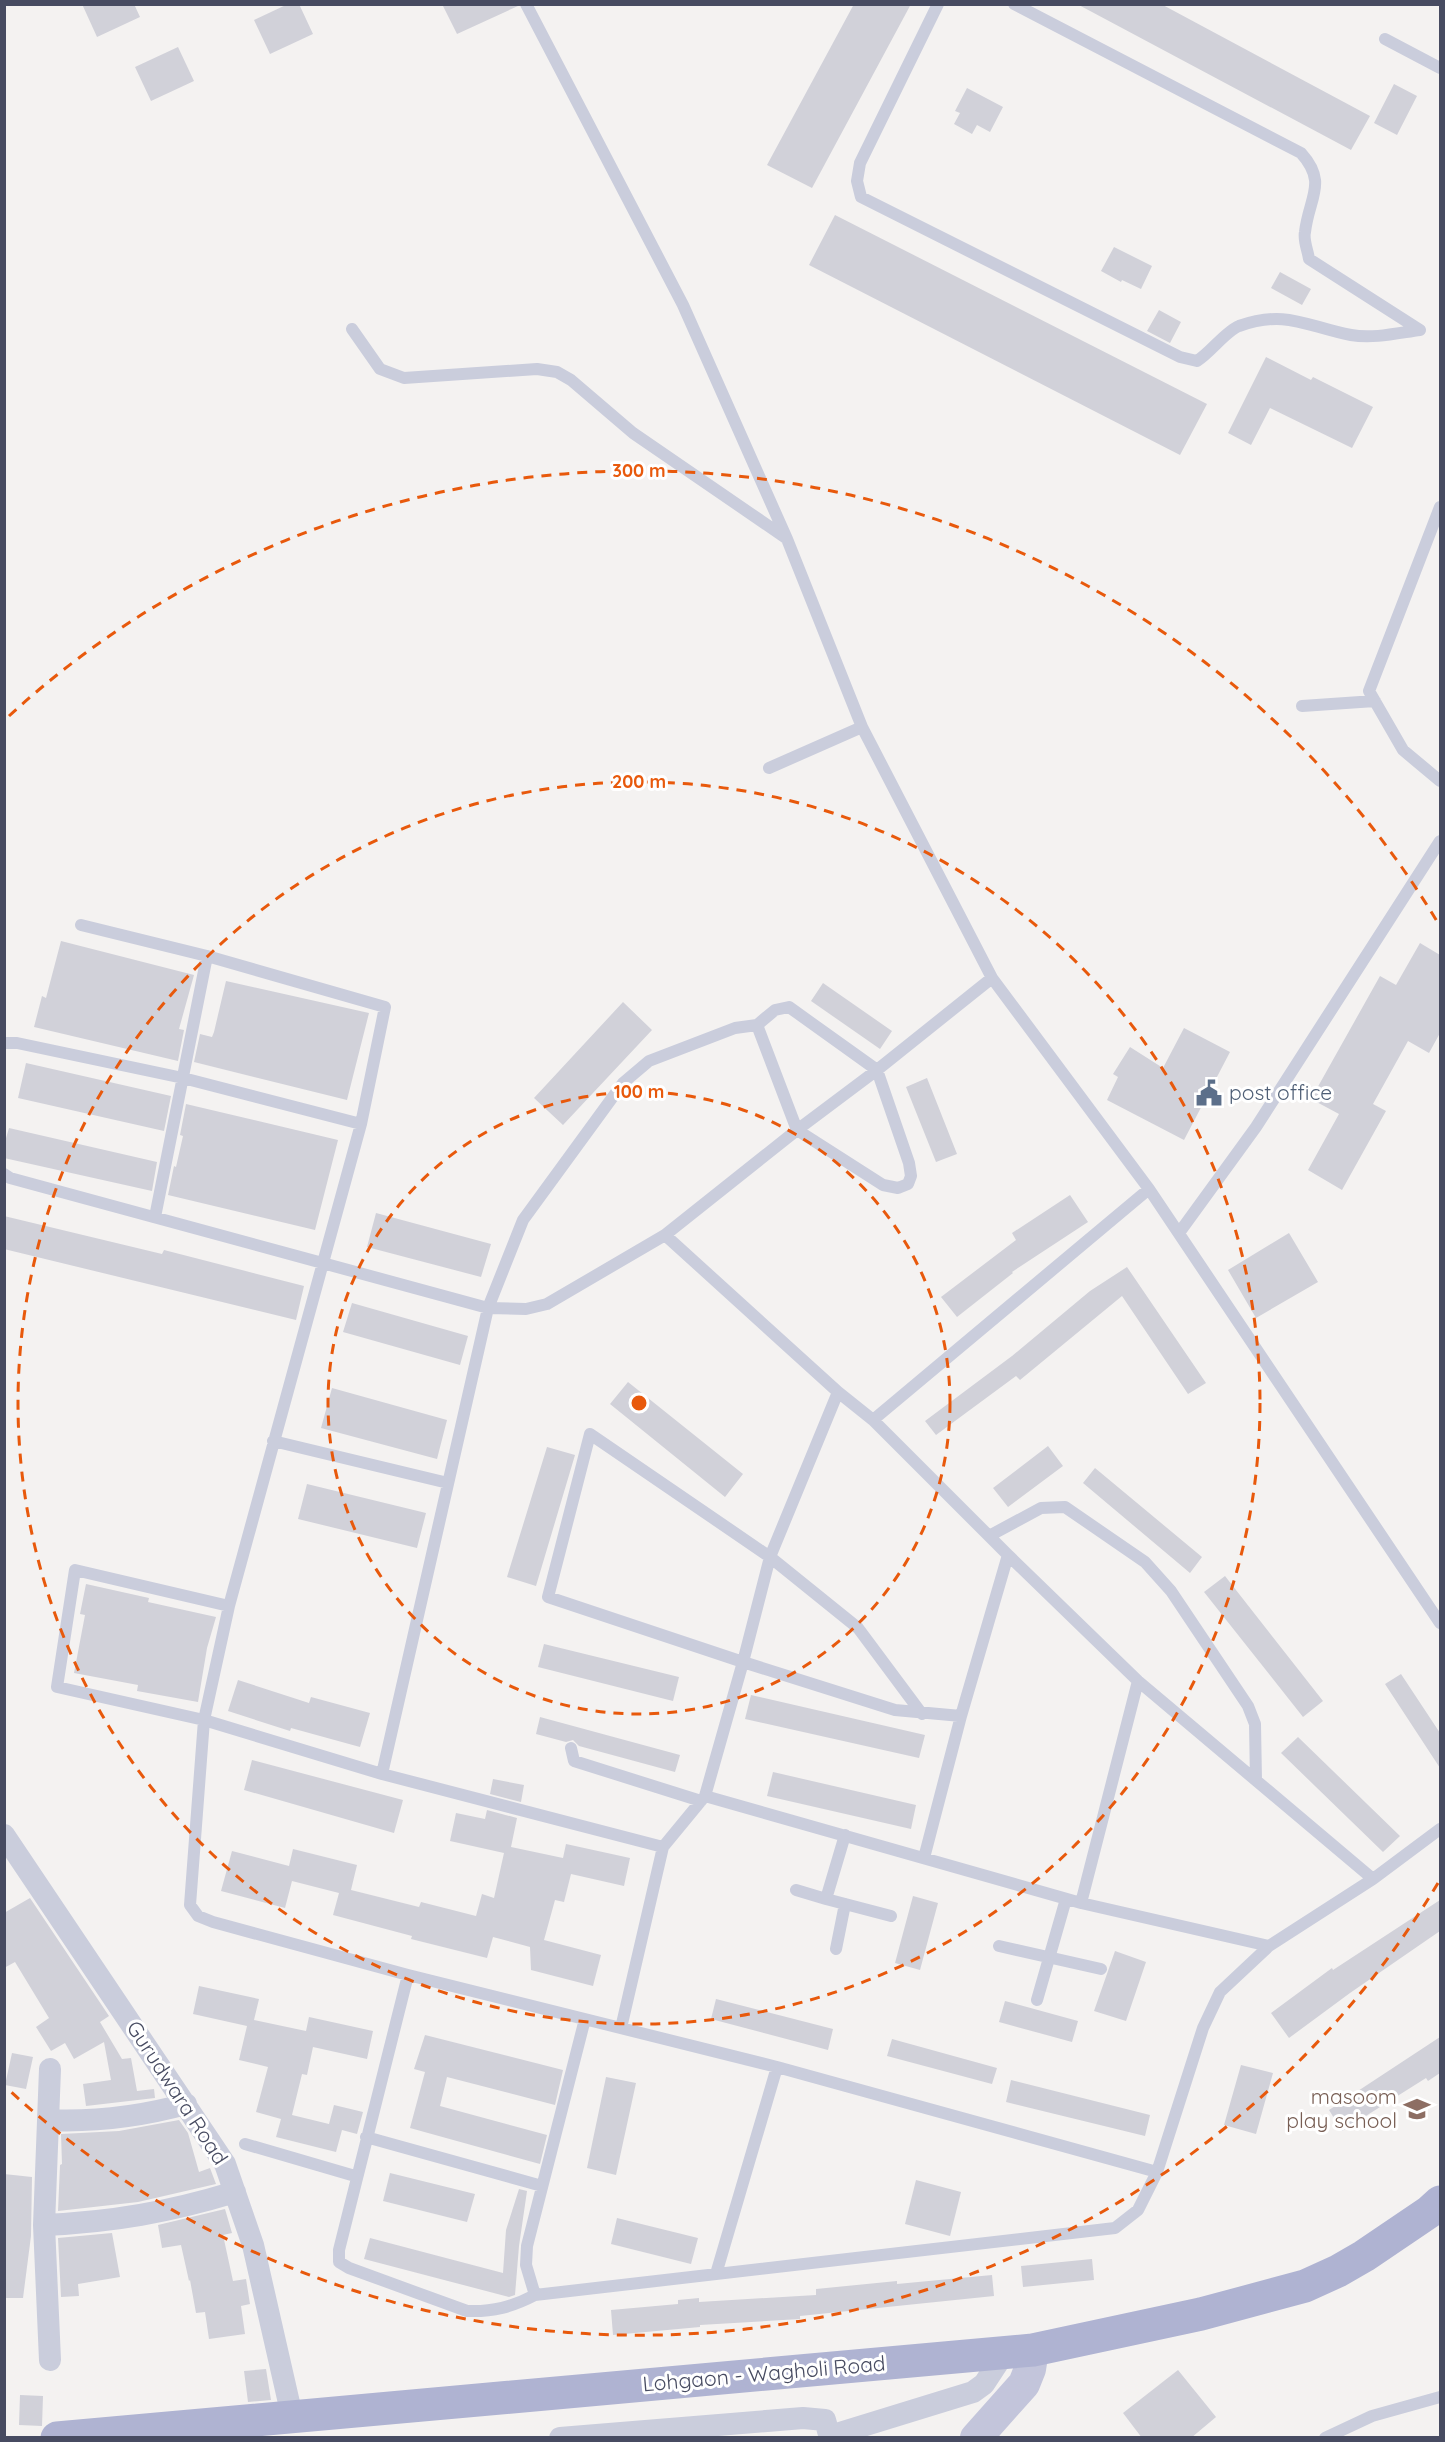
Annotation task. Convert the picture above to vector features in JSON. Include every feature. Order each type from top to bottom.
[{"type":"main road","name":"Lohgaon - Wagholi Road","points":[[57,2438],[1019,2351],[1201,2314],[1305,2286],[1364,2256],[1430,2212],[1440,2202]]},
{"type":"main road","points":[[976,2438],[1024,2384],[1030,2369],[1019,2351]]},
{"type":"street","name":"Gurudwara Road","points":[[4,1835],[31,1871],[225,2164],[253,2245],[292,2416]]},
{"type":"street","points":[[4,1866],[31,1871]]},
{"type":"street","points":[[50,2069],[44,2225],[50,2360]]},
{"type":"street","points":[[48,2120],[116,2119],[144,2115],[186,2104]]},
{"type":"street","points":[[44,2225],[94,2223],[138,2217],[235,2192]]},
{"type":"street","points":[[572,2437],[803,2418],[825,2420],[830,2437],[973,2392],[1019,2351]]},
{"type":"lane","points":[[526,4],[683,305],[787,539],[862,727],[992,978],[1149,1189],[1440,1623]]},
{"type":"lane","points":[[938,4],[860,163],[857,181],[861,197],[1180,357],[1197,361],[1207,355],[1237,327],[1271,319],[1292,319],[1351,335],[1368,337],[1420,330],[1309,259],[1304,234],[1317,179],[1312,166],[1301,153],[1014,4]]},
{"type":"lane","points":[[1385,39],[1440,68]]},
{"type":"lane","points":[[352,329],[380,369],[404,378],[537,369],[557,372],[572,380],[633,434],[787,539]]},
{"type":"lane","points":[[1440,507],[1369,691],[1403,750],[1440,781]]},
{"type":"lane","points":[[1302,706],[1375,701]]},
{"type":"lane","points":[[768,768],[862,727]]},
{"type":"lane","points":[[1179,1233],[1256,1127],[1440,841]]},
{"type":"lane","points":[[81,925],[207,956],[385,1007],[361,1124],[321,1263],[229,1606],[204,1720],[190,1905],[198,1916],[408,1975],[777,2067],[1157,2172]]},
{"type":"lane","points":[[155,1217],[207,956]]},
{"type":"lane","points":[[4,1174],[10,1178],[488,1308],[526,1310],[547,1304],[665,1235],[992,978]]},
{"type":"lane","points":[[382,1774],[488,1308],[523,1220],[623,1083],[649,1061],[735,1028],[757,1025],[775,1010],[789,1007],[877,1070],[909,1162],[911,1176],[908,1185],[898,1188],[884,1185],[797,1130],[757,1025]]},
{"type":"lane","points":[[4,1043],[17,1043],[183,1078],[361,1124]]},
{"type":"lane","points":[[873,1420],[1149,1189]]},
{"type":"lane","points":[[665,1235],[838,1392],[873,1420],[1138,1681],[1373,1879]]},
{"type":"lane","points":[[621,2028],[663,1847],[703,1798],[743,1662],[770,1557],[838,1392]]},
{"type":"lane","points":[[922,1714],[858,1628],[770,1557],[590,1434],[548,1597],[896,1710],[922,1714],[961,1716]]},
{"type":"lane","points":[[273,1441],[448,1483]]},
{"type":"lane","points":[[989,1536],[1041,1508],[1065,1508],[1145,1562],[1172,1591],[1248,1706],[1255,1724],[1256,1780]]},
{"type":"lane","points":[[924,1858],[961,1716],[1008,1555]]},
{"type":"lane","points":[[229,1606],[75,1570],[57,1688],[204,1720],[382,1774],[663,1847]]},
{"type":"lane","points":[[1081,1903],[1138,1681]]},
{"type":"lane","points":[[571,1748],[574,1761],[703,1798],[845,1835],[1081,1903],[1269,1946]]},
{"type":"lane","points":[[408,1975],[355,2176],[339,2250],[339,2262],[349,2268],[467,2311],[484,2312],[513,2307],[535,2295],[1115,2228],[1138,2210],[1157,2172],[1203,2028],[1220,1992],[1269,1946],[1373,1879],[1440,1829]]},
{"type":"lane","points":[[826,1899],[845,1835]]},
{"type":"lane","points":[[796,1890],[891,1916]]},
{"type":"lane","points":[[1037,2000],[1066,1899]]},
{"type":"lane","points":[[836,1949],[845,1904]]},
{"type":"lane","points":[[999,1946],[1101,1969]]},
{"type":"lane","points":[[535,2295],[526,2265],[527,2246],[585,2019]]},
{"type":"lane","points":[[716,2274],[777,2067]]},
{"type":"lane","points":[[366,2137],[543,2186]]},
{"type":"lane","points":[[245,2144],[355,2176]]},
{"type":"lane","points":[[1324,2438],[1372,2416],[1440,2397]]},
{"type":"building","points":[[82,4],[134,4],[140,17],[97,37]]},
{"type":"building","points":[[288,4],[299,4],[313,34],[270,54],[254,20]]},
{"type":"building","points":[[442,4],[518,4],[518,6],[457,34]]},
{"type":"building","points":[[854,4],[911,4],[812,188],[767,165]]},
{"type":"building","points":[[1077,4],[1161,4],[1370,116],[1351,150]]},
{"type":"building","points":[[178,47],[194,81],[151,101],[135,67]]},
{"type":"building","points":[[1394,84],[1417,96],[1397,135],[1374,123]]},
{"type":"building","points":[[967,88],[1003,107],[990,132],[977,125],[972,134],[954,124],[960,113],[955,111]]},
{"type":"building","points":[[835,215],[1207,404],[1180,455],[809,265]]},
{"type":"building","points":[[1114,247],[1152,266],[1141,289],[1122,280],[1121,282],[1101,271]]},
{"type":"building","points":[[1280,272],[1311,289],[1302,305],[1271,288]]},
{"type":"building","points":[[1159,310],[1181,322],[1170,343],[1147,331]]},
{"type":"building","points":[[1266,357],[1373,407],[1352,448],[1270,408],[1251,445],[1228,433]]},
{"type":"building","points":[[61,941],[194,975],[179,1029],[184,1030],[178,1061],[34,1027],[42,996],[46,998]]},
{"type":"building","points":[[1420,943],[1440,955],[1440,1033],[1429,1053],[1408,1041],[1373,1104],[1386,1111],[1342,1190],[1308,1170],[1339,1114],[1311,1099],[1380,976],[1396,985]]},
{"type":"building","points":[[226,981],[369,1013],[347,1100],[194,1062],[200,1034],[212,1037],[214,1032]]},
{"type":"building","points":[[823,983],[892,1031],[880,1049],[811,1001]]},
{"type":"building","points":[[623,1002],[652,1030],[563,1125],[534,1098]]},
{"type":"building","name":"post office","points":[[1184,1028],[1230,1052],[1184,1140],[1107,1100],[1118,1077],[1113,1074],[1130,1047],[1163,1068]]},
{"type":"building","points":[[26,1063],[171,1096],[164,1131],[18,1098]]},
{"type":"building","points":[[927,1078],[957,1154],[936,1162],[906,1087]]},
{"type":"building","points":[[186,1104],[338,1140],[315,1230],[168,1195],[183,1136],[180,1135]]},
{"type":"building","points":[[9,1128],[157,1162],[152,1191],[4,1158],[4,1145]]},
{"type":"building","points":[[1070,1195],[1088,1222],[1012,1272],[957,1317],[941,1297],[1016,1240],[1012,1233]]},
{"type":"building","points":[[376,1213],[491,1244],[481,1277],[367,1247]]},
{"type":"building","points":[[4,1216],[162,1254],[164,1250],[304,1286],[296,1320],[4,1249]]},
{"type":"building","points":[[1289,1233],[1318,1282],[1256,1318],[1228,1270]]},
{"type":"building","points":[[1127,1267],[1206,1383],[1188,1394],[1122,1296],[1020,1380],[1016,1376],[936,1435],[925,1421],[1012,1356],[1090,1291]]},
{"type":"building","points":[[352,1303],[468,1336],[460,1365],[343,1332]]},
{"type":"building","points":[[628,1382],[743,1474],[725,1497],[610,1404]]},
{"type":"building","points":[[332,1388],[447,1420],[437,1459],[321,1428]]},
{"type":"building","points":[[1048,1446],[1063,1466],[1008,1507],[993,1488]]},
{"type":"building","points":[[547,1447],[575,1455],[536,1586],[507,1577]]},
{"type":"building","points":[[1095,1468],[1202,1557],[1190,1573],[1083,1483]]},
{"type":"building","points":[[307,1484],[426,1513],[417,1548],[298,1519]]},
{"type":"building","points":[[1225,1576],[1323,1701],[1303,1717],[1204,1592]]},
{"type":"building","points":[[86,1584],[149,1598],[148,1602],[216,1617],[207,1648],[198,1702],[137,1691],[138,1685],[74,1673],[85,1615],[80,1614]]},
{"type":"building","points":[[544,1644],[679,1677],[673,1701],[538,1667]]},
{"type":"building","points":[[1401,1674],[1440,1733],[1440,1768],[1385,1684]]},
{"type":"building","points":[[238,1680],[309,1703],[311,1697],[370,1713],[360,1747],[291,1728],[290,1731],[228,1711]]},
{"type":"building","points":[[751,1695],[925,1735],[919,1758],[745,1719]]},
{"type":"building","points":[[540,1717],[680,1755],[675,1772],[579,1746],[573,1740],[566,1742],[536,1734]]},
{"type":"building","points":[[1298,1737],[1400,1836],[1383,1852],[1281,1753]]},
{"type":"building","points":[[252,1760],[403,1800],[394,1833],[244,1790]]},
{"type":"building","points":[[773,1772],[916,1805],[911,1829],[767,1796]]},
{"type":"building","points":[[493,1779],[524,1785],[521,1802],[490,1794]]},
{"type":"building","points":[[487,1810],[517,1818],[511,1847],[563,1858],[566,1844],[630,1858],[624,1886],[571,1874],[564,1902],[555,1900],[544,1940],[601,1955],[593,1986],[531,1970],[530,1947],[493,1937],[487,1958],[411,1939],[412,1936],[333,1915],[339,1893],[292,1881],[285,1908],[221,1891],[232,1851],[289,1866],[293,1849],[357,1865],[351,1890],[419,1907],[421,1902],[476,1916],[482,1894],[494,1898],[504,1853],[450,1841],[456,1813],[485,1819]]},
{"type":"building","points":[[913,1896],[938,1903],[920,1970],[895,1963]]},
{"type":"building","points":[[30,1898],[109,2016],[100,2022],[122,2059],[131,2058],[137,2091],[154,2089],[155,2098],[86,2106],[83,2084],[111,2080],[104,2042],[74,2059],[65,2043],[51,2051],[36,2027],[49,2018],[15,1962],[4,1968],[4,1913]]},
{"type":"building","points":[[1440,1900],[1440,1931],[1289,2038],[1271,2013],[1332,1968],[1333,1970]]},
{"type":"building","points":[[1115,1951],[1146,1962],[1126,2021],[1094,2011]]},
{"type":"building","points":[[199,1986],[259,1999],[254,2020],[306,2031],[309,2017],[373,2031],[367,2059],[313,2047],[307,2075],[302,2074],[292,2115],[329,2124],[334,2105],[363,2112],[357,2134],[342,2130],[336,2152],[276,2137],[281,2119],[256,2112],[268,2067],[239,2060],[247,2026],[193,2014]]},
{"type":"building","points":[[716,1999],[833,2029],[828,2050],[711,2019]]},
{"type":"building","points":[[1005,2001],[1078,2021],[1072,2042],[999,2022]]},
{"type":"building","points":[[425,2035],[563,2070],[555,2105],[447,2077],[440,2106],[547,2135],[540,2164],[410,2128],[425,2072],[414,2069]]},
{"type":"building","points":[[1440,2037],[1440,2073],[1428,2081],[1426,2078],[1342,2131],[1329,2110]]},
{"type":"building","points":[[892,2039],[997,2068],[992,2084],[887,2056]]},
{"type":"building","points":[[12,2053],[33,2057],[26,2089],[5,2085]]},
{"type":"building","points":[[1241,2065],[1273,2073],[1256,2134],[1224,2125]]},
{"type":"building","points":[[606,2077],[636,2083],[616,2175],[587,2168]]},
{"type":"building","points":[[1011,2080],[1150,2115],[1145,2136],[1006,2102]]},
{"type":"building","points":[[179,2120],[188,2133],[199,2172],[210,2168],[216,2184],[138,2202],[58,2211],[60,2165],[62,2164],[61,2134],[119,2131]]},
{"type":"building","points":[[390,2173],[475,2194],[467,2222],[383,2201]]},
{"type":"building","points":[[4,2174],[32,2177],[31,2236],[23,2298],[4,2298]]},
{"type":"building","points":[[916,2180],[961,2192],[950,2236],[905,2224]]},
{"type":"building","points":[[519,2189],[527,2191],[515,2295],[509,2297],[364,2259],[370,2238],[503,2273],[506,2230]]},
{"type":"building","points":[[225,2209],[232,2233],[223,2235],[233,2281],[246,2279],[250,2304],[241,2306],[245,2334],[209,2339],[205,2312],[196,2313],[181,2245],[162,2248],[158,2225]]},
{"type":"building","points":[[617,2218],[698,2238],[691,2264],[611,2244]]},
{"type":"building","points":[[112,2233],[120,2277],[78,2284],[79,2296],[61,2297],[58,2238]]},
{"type":"building","points":[[1092,2259],[1094,2280],[1023,2287],[1021,2266]]},
{"type":"building","points":[[992,2275],[994,2296],[800,2316],[800,2319],[700,2325],[700,2327],[613,2335],[611,2310],[678,2304],[678,2300],[699,2298],[699,2302],[816,2295],[816,2289]]},
{"type":"building","points":[[266,2369],[271,2400],[248,2402],[244,2371]]},
{"type":"building","points":[[1178,2370],[1216,2417],[1191,2438],[1142,2438],[1123,2413]]},
{"type":"building","points":[[20,2395],[43,2396],[42,2426],[19,2425]]},
{"type":"place","name":"post office","points":[[1209,1093]]},
{"type":"place","name":"masoom play school","points":[[1417,2109]]}]
